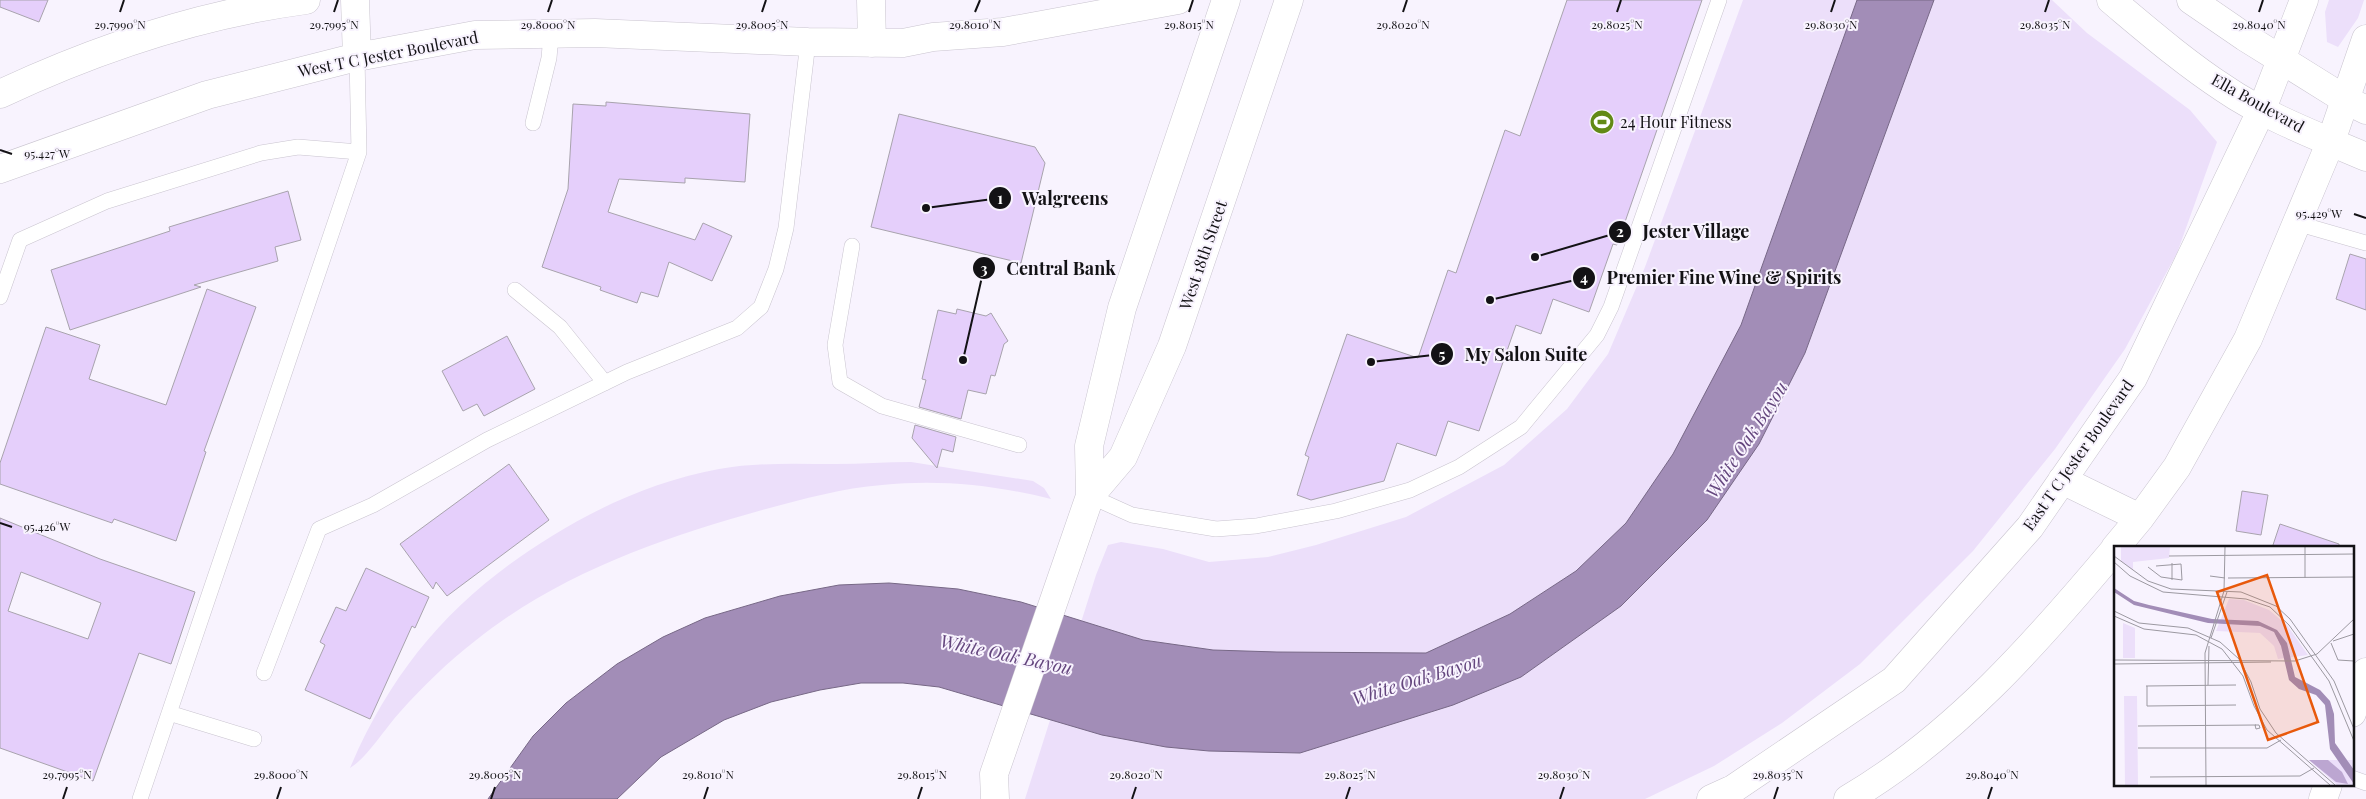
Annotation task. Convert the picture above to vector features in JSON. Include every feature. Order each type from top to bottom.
[{"type":"main road","points":[[0,94],[30,80],[146,37],[258,7],[306,0]]},
{"type":"main road","points":[[355,0],[357,57]]},
{"type":"main road","points":[[871,0],[872,43]]},
{"type":"main road","name":"West T C Jester Boulevard","points":[[0,169],[207,95],[357,57],[475,35],[595,33],[808,42],[903,43],[932,37],[1003,32],[1178,0]]},
{"type":"main road","name":"West 18th Street","points":[[975,799],[996,778],[1090,496],[1089,446],[1122,308],[1226,0]]},
{"type":"main road","name":"West 18th Street","points":[[1090,496],[1124,457],[1172,346],[1289,0]]},
{"type":"main road","name":"Ella Boulevard","points":[[2111,0],[2149,32],[2226,90],[2262,109],[2366,157]]},
{"type":"main road","points":[[2190,0],[2245,37],[2356,105]]},
{"type":"main road","name":"East T C Jester Boulevard","points":[[1728,796],[1894,680],[2030,527],[2133,378],[2262,109],[2304,0]]},
{"type":"main road","points":[[2117,546],[2140,518],[2177,467],[2248,339],[2331,142],[2356,105],[2366,39]]},
{"type":"main road","points":[[2062,480],[2140,518]]},
{"type":"main road","points":[[1848,799],[1881,779],[1966,712],[2064,609],[2114,549]]},
{"type":"main road","points":[[2354,707],[2366,672]]},
{"type":"main road","points":[[2323,799],[2328,786]]},
{"type":"lane","points":[[1090,496],[1132,515],[1216,529],[1256,526],[1336,510],[1410,490],[1460,468],[1521,427],[1597,335],[1612,307],[1719,0]]},
{"type":"lane","points":[[533,123],[549,58],[551,35]]},
{"type":"lane","points":[[264,673],[319,529],[373,506],[487,440],[605,383],[737,328],[761,307],[776,269],[786,228],[808,42]]},
{"type":"lane","points":[[140,799],[359,152],[357,57]]},
{"type":"lane","points":[[0,297],[20,240],[106,201],[261,153],[298,147],[359,152]]},
{"type":"lane","points":[[2296,223],[2366,243]]},
{"type":"lane","points":[[852,246],[835,345],[840,382],[882,406],[1019,445]]},
{"type":"lane","points":[[515,290],[560,327],[605,383]]},
{"type":"lane","points":[[168,713],[254,739]]},
{"type":"lane","points":[[2354,779],[2366,783]]},
{"type":"shaded area","points":[[1743,0],[2052,0],[2087,33],[2190,110],[2217,142],[2177,253],[2125,349],[2055,449],[1973,551],[1860,664],[1782,723],[1714,766],[1645,799],[1025,799],[1096,575],[1108,545],[1121,542],[1163,549],[1209,562],[1268,557],[1316,545],[1406,517],[1504,465],[1567,409],[1608,354],[1645,267]]},
{"type":"shaded area","points":[[2329,0],[2364,0],[2358,18],[2338,47],[2327,42],[2325,12]]},
{"type":"shaded area","points":[[911,462],[1033,481],[1044,488],[1051,499],[967,484],[903,483],[867,486],[823,494],[766,509],[651,545],[577,577],[507,617],[455,657],[409,702],[363,757],[350,768],[367,731],[387,696],[408,665],[432,635],[487,582],[518,558],[572,524],[632,495],[675,480],[719,469],[763,464]]},
{"type":"water","name":"White Oak Bayou","points":[[1857,0],[1934,0],[1805,353],[1759,444],[1707,520],[1621,606],[1521,677],[1453,705],[1300,753],[1209,751],[1166,747],[1102,735],[939,687],[903,683],[861,683],[820,690],[771,702],[724,720],[661,757],[617,799],[488,799],[533,736],[566,703],[617,664],[663,637],[705,618],[780,596],[839,585],[889,583],[958,589],[1021,602],[1143,640],[1213,650],[1426,653],[1510,614],[1576,571],[1626,523],[1673,454],[1741,325]]},
{"type":"building","points":[[0,0],[48,0],[39,22],[0,7]]},
{"type":"building","points":[[1567,0],[1702,0],[1617,245],[1613,244],[1589,312],[1553,299],[1541,334],[1516,325],[1479,431],[1448,421],[1436,456],[1397,443],[1384,481],[1311,500],[1297,495],[1309,457],[1305,455],[1347,334],[1418,358],[1448,270],[1456,273],[1505,130],[1520,136]]},
{"type":"building","points":[[606,102],[750,114],[745,182],[685,178],[685,183],[619,179],[608,212],[695,240],[703,223],[732,236],[712,281],[669,262],[658,297],[641,292],[637,303],[600,290],[601,287],[542,267],[568,189],[573,104],[606,106]]},
{"type":"building","points":[[899,114],[1035,147],[1045,163],[1021,263],[871,227]]},
{"type":"building","points":[[288,191],[301,240],[275,247],[278,261],[194,285],[201,287],[70,330],[51,270],[170,231],[169,227]]},
{"type":"building","points":[[2350,254],[2366,259],[2366,310],[2336,299]]},
{"type":"building","points":[[207,289],[256,307],[204,451],[206,452],[176,541],[114,519],[112,523],[0,484],[0,463],[46,327],[100,345],[89,379],[166,405]]},
{"type":"building","points":[[957,309],[986,316],[991,313],[1008,341],[1004,344],[995,376],[991,375],[986,394],[968,390],[961,419],[919,407],[926,380],[922,379],[938,310],[956,314]]},
{"type":"building","points":[[507,336],[535,389],[484,416],[477,404],[463,411],[442,371]]},
{"type":"building","points":[[915,425],[956,437],[953,452],[942,449],[937,468],[912,438]]},
{"type":"building","points":[[509,464],[549,520],[447,596],[436,582],[433,589],[400,544]]},
{"type":"building","points":[[2242,491],[2268,495],[2261,535],[2236,531]]},
{"type":"building","points":[[0,518],[100,559],[195,592],[171,664],[139,653],[93,781],[0,748]],"holes":[[[21,572],[101,603],[88,639],[8,611]]]},
{"type":"building","points":[[2280,524],[2339,544],[2339,546],[2273,546]]},
{"type":"building","points":[[366,568],[429,597],[415,628],[412,626],[370,719],[305,690],[325,645],[320,642],[336,607],[346,611]]},
{"type":"place","name":"24 Hour Fitness","points":[[1602,122]]},
{"type":"place","name":"Walgreens","points":[[926,208]]},
{"type":"place","name":"Jester Village","points":[[1535,257]]},
{"type":"place","name":"Premier Fine Wine & Spirits","points":[[1490,300]]},
{"type":"place","name":"Central Bank","points":[[963,360]]},
{"type":"place","name":"My Salon Suite","points":[[1371,362]]}]
